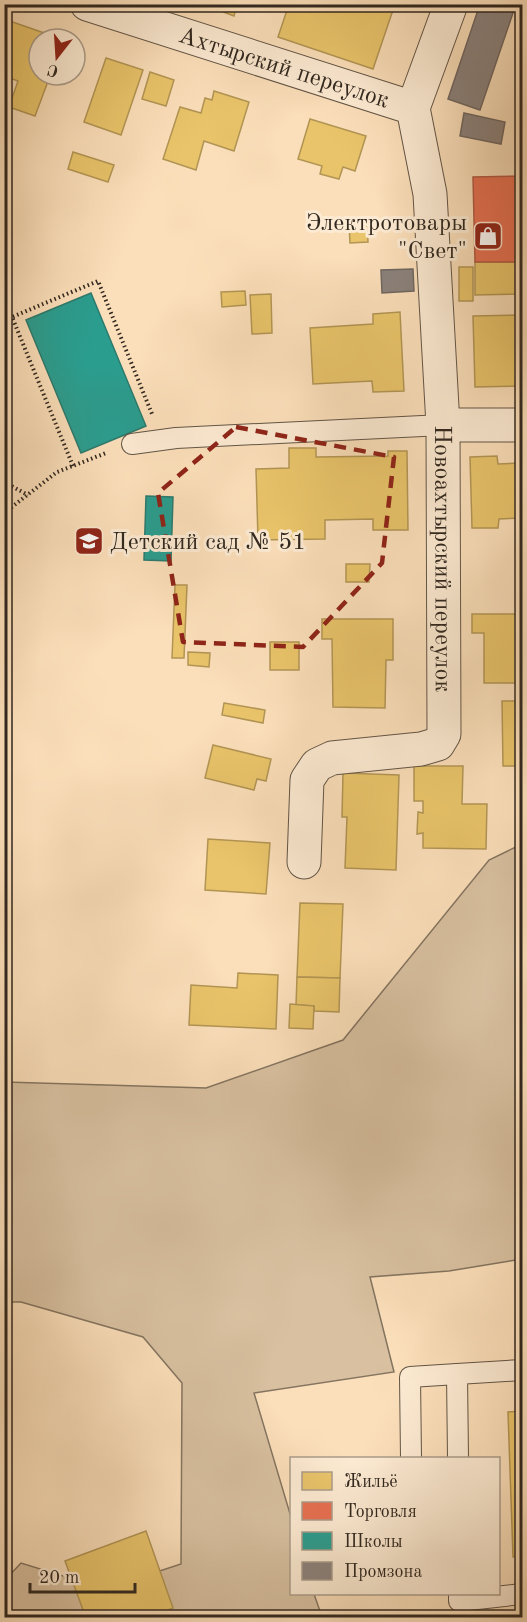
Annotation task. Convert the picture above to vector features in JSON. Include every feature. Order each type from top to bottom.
[{"type":"street","name":"Ахтырский переулок","points":[[87,4],[413,108]]},
{"type":"street","name":"Ахтырский переулок","points":[[443,425],[430,194],[413,108],[451,4]]},
{"type":"street","name":"Новоахтырский переулок","points":[[304,862],[307,780],[317,765],[333,758],[421,749],[438,744],[444,734],[443,425],[522,425]]},
{"type":"lane","points":[[132,444],[162,440],[443,425]]},
{"type":"lane","points":[[411,1457],[410,1377],[522,1370]]},
{"type":"lane","points":[[457,1374],[458,1457]]},
{"type":"lane","points":[[459,1595],[459,1601],[522,1594]]},
{"type":"path","points":[[73,466],[12,317],[98,281],[162,440]]},
{"type":"path","points":[[4,513],[57,472],[132,444]]},
{"type":"path","points":[[4,482],[28,495]]},
{"type":"highlighted area","points":[[236,427],[394,457],[382,563],[303,647],[183,642],[158,493]]},
{"type":"shaded area","points":[[522,844],[522,1259],[449,1271],[370,1277],[394,1372],[254,1393],[290,1514],[290,1595],[314,1595],[322,1617],[5,1617],[4,1581],[21,1563],[105,1589],[181,1564],[182,1383],[143,1337],[21,1302],[5,1302],[5,1082],[206,1088],[343,1040],[489,860]]},
{"type":"building: Жильё","points":[[202,4],[237,4],[234,16]]},
{"type":"building: Жильё","points":[[289,4],[395,4],[373,69],[278,37]]},
{"type":"building: Жильё","points":[[4,19],[27,27],[27,87],[46,87],[35,116],[9,107],[18,81],[4,76]]},
{"type":"building: Жильё","points":[[106,58],[143,70],[121,135],[84,122]]},
{"type":"building: Жильё","points":[[150,72],[174,80],[166,106],[142,99]]},
{"type":"building: Жильё","points":[[214,91],[249,102],[234,151],[204,141],[196,170],[163,159],[180,107],[201,113],[205,98],[212,100]]},
{"type":"building: Жильё","points":[[310,119],[366,136],[355,171],[343,167],[339,179],[320,174],[322,166],[298,159]]},
{"type":"building: Жильё","points":[[73,152],[114,165],[108,182],[68,169]]},
{"type":"building: Жильё","points":[[367,222],[368,242],[350,243],[349,223]]},
{"type":"building: Жильё","points":[[475,262],[522,262],[522,294],[475,295]]},
{"type":"building: Жильё","points":[[459,267],[473,267],[473,301],[459,301]]},
{"type":"building: Жильё","points":[[245,291],[246,305],[222,307],[221,292]]},
{"type":"building: Жильё","points":[[271,294],[272,333],[252,334],[250,295]]},
{"type":"building: Жильё","points":[[400,312],[404,391],[373,392],[372,381],[313,384],[310,328],[373,324],[373,314]]},
{"type":"building: Жильё","points":[[522,315],[522,386],[475,387],[473,316]]},
{"type":"building: Жильё","points":[[289,448],[316,448],[316,457],[388,456],[388,451],[407,451],[408,530],[373,530],[373,519],[325,520],[325,539],[258,540],[256,469],[289,468]]},
{"type":"building: Жильё","points":[[497,456],[498,464],[522,463],[522,518],[499,519],[498,528],[472,528],[470,457]]},
{"type":"building: Жильё","points":[[346,564],[370,564],[369,582],[346,582]]},
{"type":"building: Жильё","points":[[175,585],[187,585],[184,658],[172,658]]},
{"type":"building: Жильё","points":[[472,614],[522,614],[522,683],[484,683],[484,633],[472,633]]},
{"type":"building: Жильё","points":[[322,619],[393,619],[393,660],[386,660],[385,708],[333,707],[332,639],[322,639]]},
{"type":"building: Жильё","points":[[270,642],[299,642],[299,670],[270,670]]},
{"type":"building: Жильё","points":[[188,652],[210,653],[209,667],[188,665]]},
{"type":"building: Жильё","points":[[502,701],[522,701],[522,766],[503,766]]},
{"type":"building: Жильё","points":[[224,703],[265,710],[263,723],[222,715]]},
{"type":"building: Жильё","points":[[213,745],[271,759],[266,781],[257,779],[254,790],[205,778]]},
{"type":"building: Жильё","points":[[414,766],[463,766],[462,804],[487,804],[486,849],[423,848],[423,833],[417,834],[418,812],[423,813],[423,801],[414,801]]},
{"type":"building: Жильё","points":[[343,773],[399,775],[396,870],[345,868],[347,817],[342,817]]},
{"type":"building: Жильё","points":[[208,839],[270,843],[266,894],[205,890]]},
{"type":"building: Жильё","points":[[300,903],[343,904],[340,978],[297,977]]},
{"type":"building: Жильё","points":[[238,973],[278,975],[276,1029],[189,1025],[191,985],[237,988]]},
{"type":"building: Жильё","points":[[297,977],[340,978],[339,1012],[314,1011],[314,1006],[296,1005]]},
{"type":"building: Жильё","points":[[290,1004],[314,1006],[313,1029],[289,1028]]},
{"type":"building: Жильё","points":[[522,1411],[522,1557],[513,1557],[508,1412]]},
{"type":"building: Жильё","points":[[146,1531],[173,1608],[148,1618],[86,1618],[65,1561]]},
{"type":"building: Торговля","points":[[522,176],[522,262],[475,262],[473,177]]},
{"type":"building: Школы","points":[[91,293],[146,426],[81,453],[26,320]]},
{"type":"building: Школы","points":[[146,496],[173,497],[171,561],[144,560]]},
{"type":"building: Промзона","points":[[480,4],[497,4],[514,10],[480,110],[448,99]]},
{"type":"building: Промзона","points":[[464,113],[505,122],[501,144],[460,136]]},
{"type":"building: Промзона","points":[[413,269],[414,291],[382,293],[381,270]]},
{"type":"place","name":"Электротовары \"Свет\"","points":[[488,236]]},
{"type":"place","name":"Детский сад № 51","points":[[89,541]]}]
